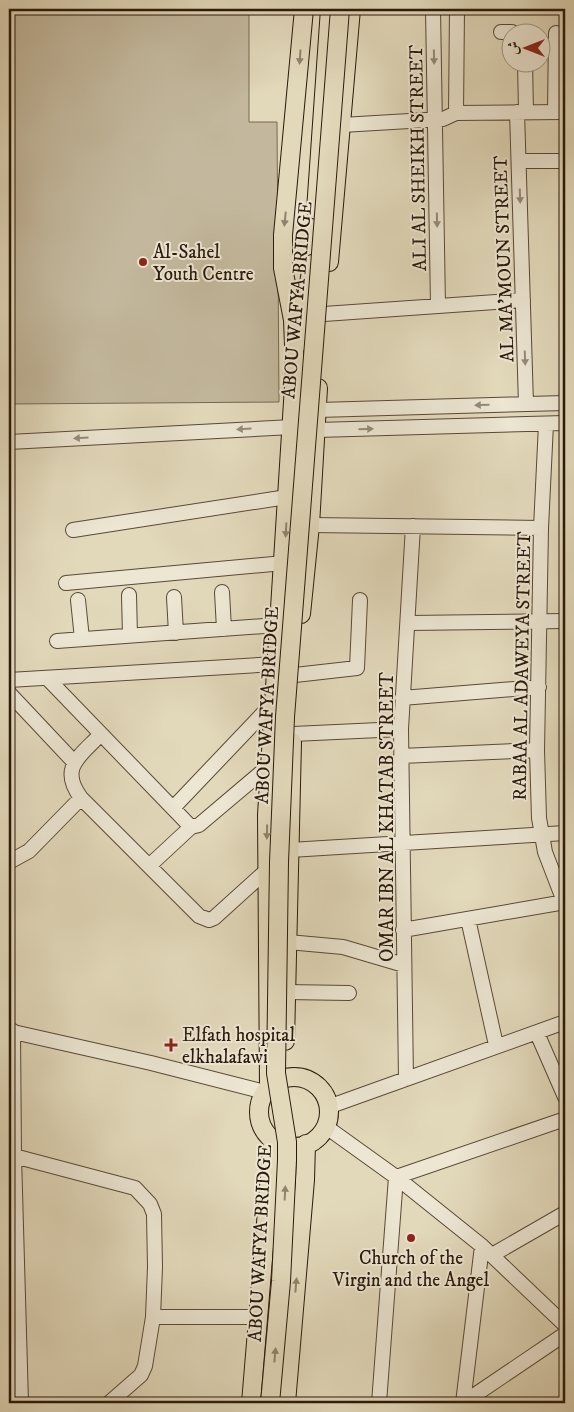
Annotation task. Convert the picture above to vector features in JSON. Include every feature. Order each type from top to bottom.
[{"type":"main road","points":[[273,1086],[266,871],[275,664],[284,563],[295,370],[292,320],[283,268],[283,235],[304,9]]},
{"type":"main road","name":"ABOU WAFYA BRIDGE","points":[[295,370],[312,272],[330,9]]},
{"type":"main road","name":"ABOU WAFYA BRIDGE","points":[[270,1403],[287,1160],[287,1142],[276,1073],[279,862],[284,717],[336,130],[340,9]]},
{"type":"main road","points":[[273,1086],[295,1077],[312,1082],[324,1096],[328,1107],[325,1126],[319,1135],[306,1144],[291,1146],[273,1139],[264,1129],[260,1117],[260,1104],[273,1086],[286,992],[295,675],[310,525],[334,149],[351,9]]},
{"type":"main road","points":[[324,306],[336,130]]},
{"type":"main road","points":[[288,489],[312,481]]},
{"type":"main road","points":[[251,1403],[273,1139]]},
{"type":"main road","points":[[286,1403],[304,1190],[306,1144]]},
{"type":"street","name":"ALI AL SHEIKH STREET","points":[[433,9],[438,306]]},
{"type":"street","points":[[456,113],[457,9]]},
{"type":"street","points":[[336,130],[435,120],[456,113],[560,112],[561,33]]},
{"type":"street","name":"AL MA'MOUN STREET","points":[[524,72],[519,161],[522,300],[530,404],[541,424]]},
{"type":"street","points":[[519,161],[565,160]]},
{"type":"street","points":[[324,306],[438,306],[522,300]]},
{"type":"street","points":[[318,410],[565,403]]},
{"type":"street","points":[[317,430],[565,423]]},
{"type":"street","name":"RABAA AL ADAWEYA STREET","points":[[541,424],[537,750],[541,835],[565,903]]},
{"type":"street","points":[[9,442],[292,427]]},
{"type":"street","points":[[73,530],[288,489]]},
{"type":"street","points":[[310,525],[541,528]]},
{"type":"street","name":"OMAR IBN AL KHATAB STREET","points":[[406,1078],[401,729],[413,526]]},
{"type":"street","points":[[66,583],[284,563]]},
{"type":"street","points":[[222,592],[224,629]]},
{"type":"street","points":[[129,595],[130,636]]},
{"type":"street","points":[[174,597],[176,633]]},
{"type":"street","points":[[78,600],[82,639]]},
{"type":"street","points":[[295,675],[357,668],[360,600]]},
{"type":"street","points":[[408,623],[565,621]]},
{"type":"street","points":[[57,641],[278,625]]},
{"type":"street","points":[[9,680],[275,664]]},
{"type":"street","points":[[47,678],[100,735],[174,807],[191,827]]},
{"type":"street","points":[[402,698],[539,687]]},
{"type":"street","points":[[9,693],[74,762]]},
{"type":"street","points":[[174,807],[273,703]]},
{"type":"street","points":[[292,734],[401,729]]},
{"type":"street","points":[[100,735],[74,762],[70,771],[73,787],[81,798],[198,916],[209,920],[214,918],[266,871]]},
{"type":"street","points":[[401,756],[537,750]]},
{"type":"street","points":[[150,866],[191,827],[199,825],[270,766]]},
{"type":"street","points":[[9,862],[29,850],[81,798]]},
{"type":"street","points":[[290,850],[565,833]]},
{"type":"street","points":[[403,930],[565,903]]},
{"type":"street","points":[[468,919],[496,1045]]},
{"type":"street","points":[[288,942],[344,947],[404,965]]},
{"type":"street","points":[[286,992],[349,993]]},
{"type":"street","points":[[328,1107],[496,1045],[537,1033],[565,1022]]},
{"type":"street","points":[[21,1403],[11,1031],[273,1086]]},
{"type":"street","points":[[537,1033],[565,1097]]},
{"type":"street","points":[[396,1176],[565,1119]]},
{"type":"street","points":[[325,1126],[396,1176],[487,1250],[565,1325]]},
{"type":"street","points":[[14,1156],[135,1188],[144,1195],[154,1214],[153,1317],[146,1366],[141,1375],[109,1403]]},
{"type":"street","points":[[379,1403],[396,1176]]},
{"type":"street","points":[[487,1250],[565,1213]]},
{"type":"street","points":[[463,1403],[487,1250]]},
{"type":"street","points":[[153,1317],[258,1318]]},
{"type":"street","points":[[463,1403],[565,1334]]},
{"type":"shaded area","name":"Al-Sahel Youth Centre","points":[[9,9],[249,9],[249,122],[277,122],[279,402],[9,404]]},
{"type":"place","name":"Al-Sahel Youth Centre","points":[[143,262]]},
{"type":"place","name":"Elfath hospital elkhalafawi","points":[[171,1045]]},
{"type":"place","name":"Church of the Virgin and the Angel","points":[[411,1238]]}]
